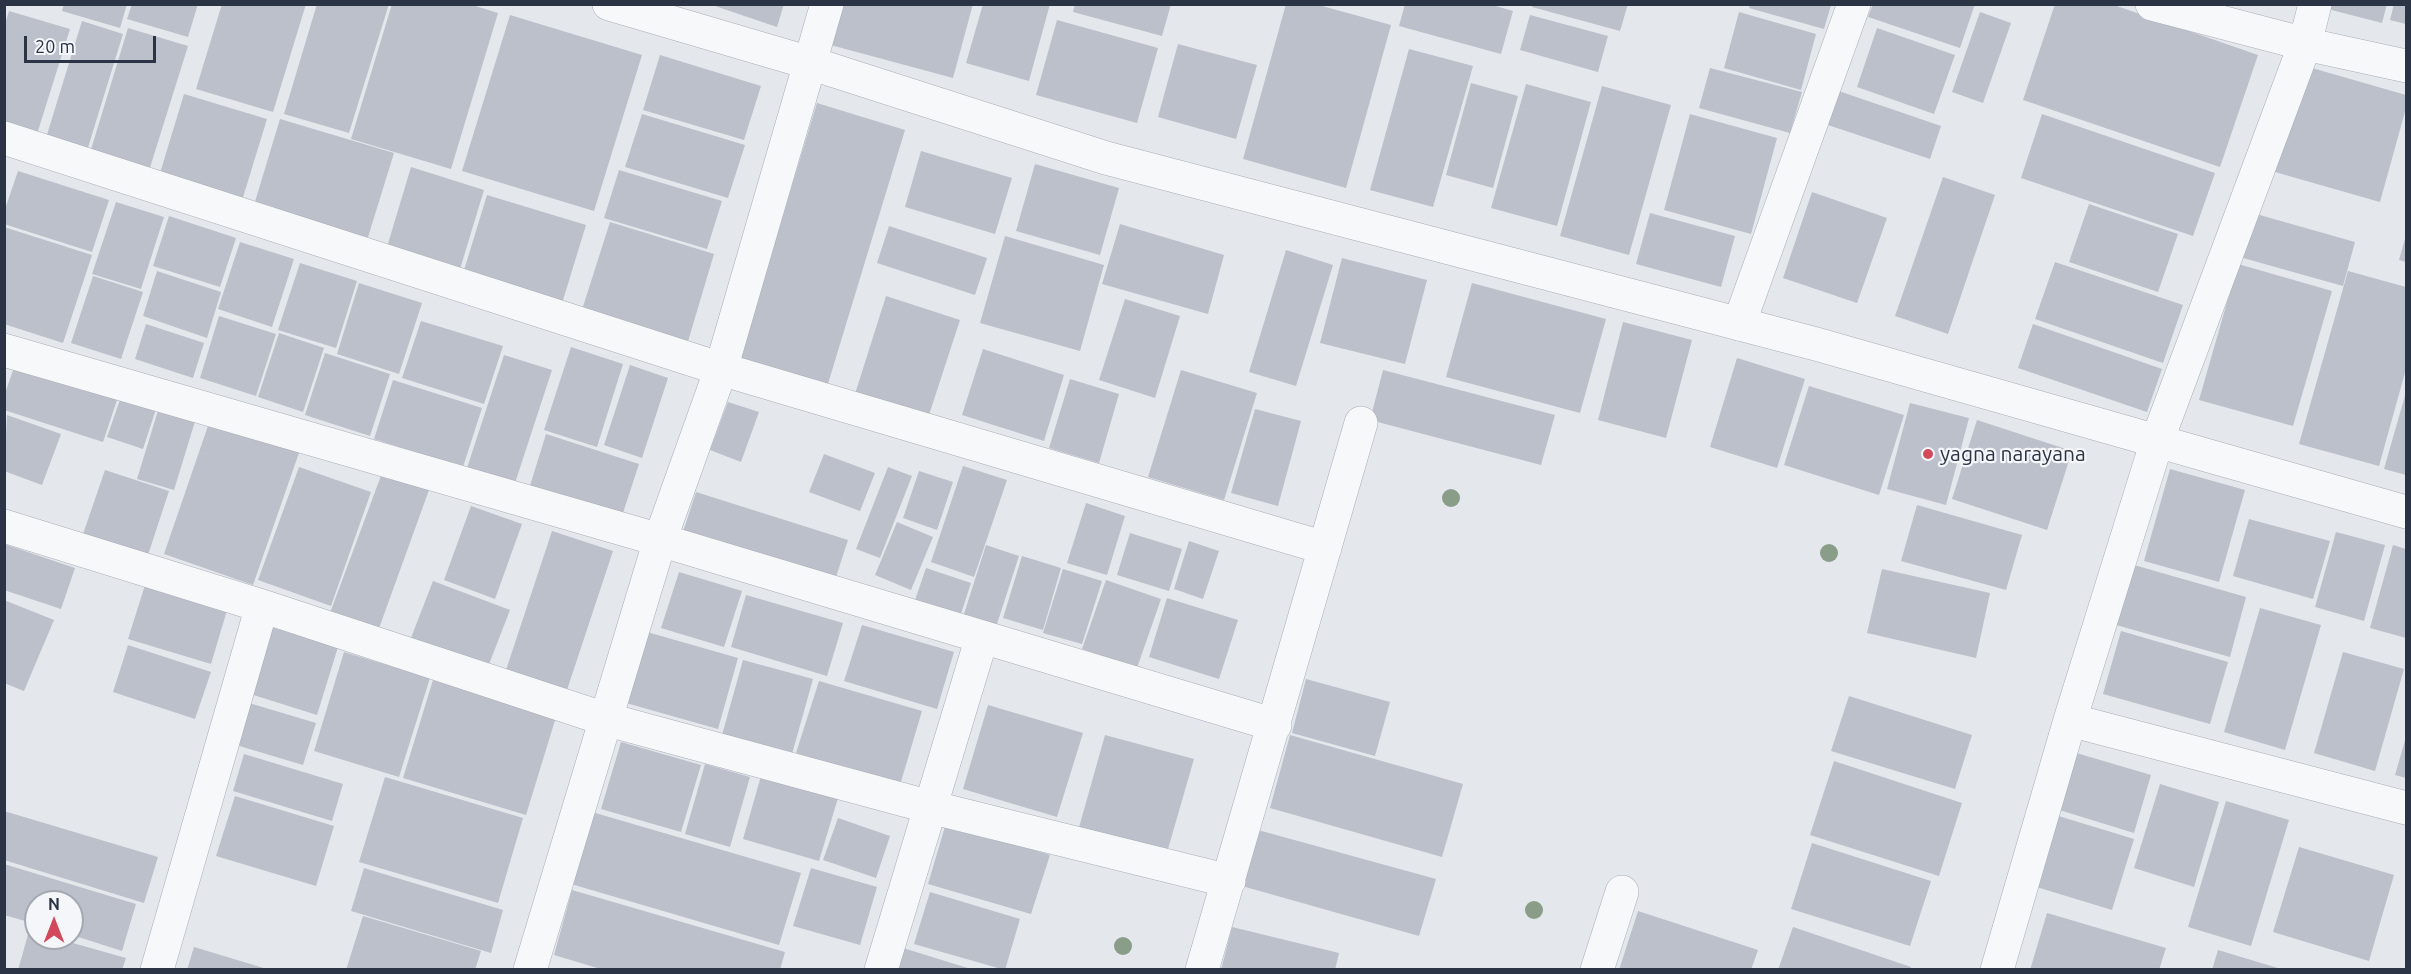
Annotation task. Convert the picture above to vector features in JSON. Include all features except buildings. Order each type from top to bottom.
[{"type":"street","points":[[609,4],[810,63],[1106,158],[1739,324],[2406,512]]},
{"type":"street","points":[[530,969],[660,540],[722,369],[827,4]]},
{"type":"street","points":[[1739,324],[1854,4]]},
{"type":"street","points":[[2152,4],[2305,44],[2406,66]]},
{"type":"street","points":[[1998,969],[2070,720],[2157,441],[2305,44],[2315,4]]},
{"type":"street","points":[[4,138],[722,369],[1325,548]]},
{"type":"street","points":[[7,359],[660,540],[1275,725]]},
{"type":"street","points":[[1203,969],[1361,423]]},
{"type":"street","points":[[4,526],[262,606],[605,718],[930,807],[1229,881]]},
{"type":"street","points":[[157,969],[262,606]]},
{"type":"street","points":[[881,969],[982,637]]},
{"type":"street","points":[[2070,720],[2406,808]]},
{"type":"street","points":[[1597,969],[1622,892]]},
{"type":"place","name":"yagna narayana","points":[[1928,454]]}]
